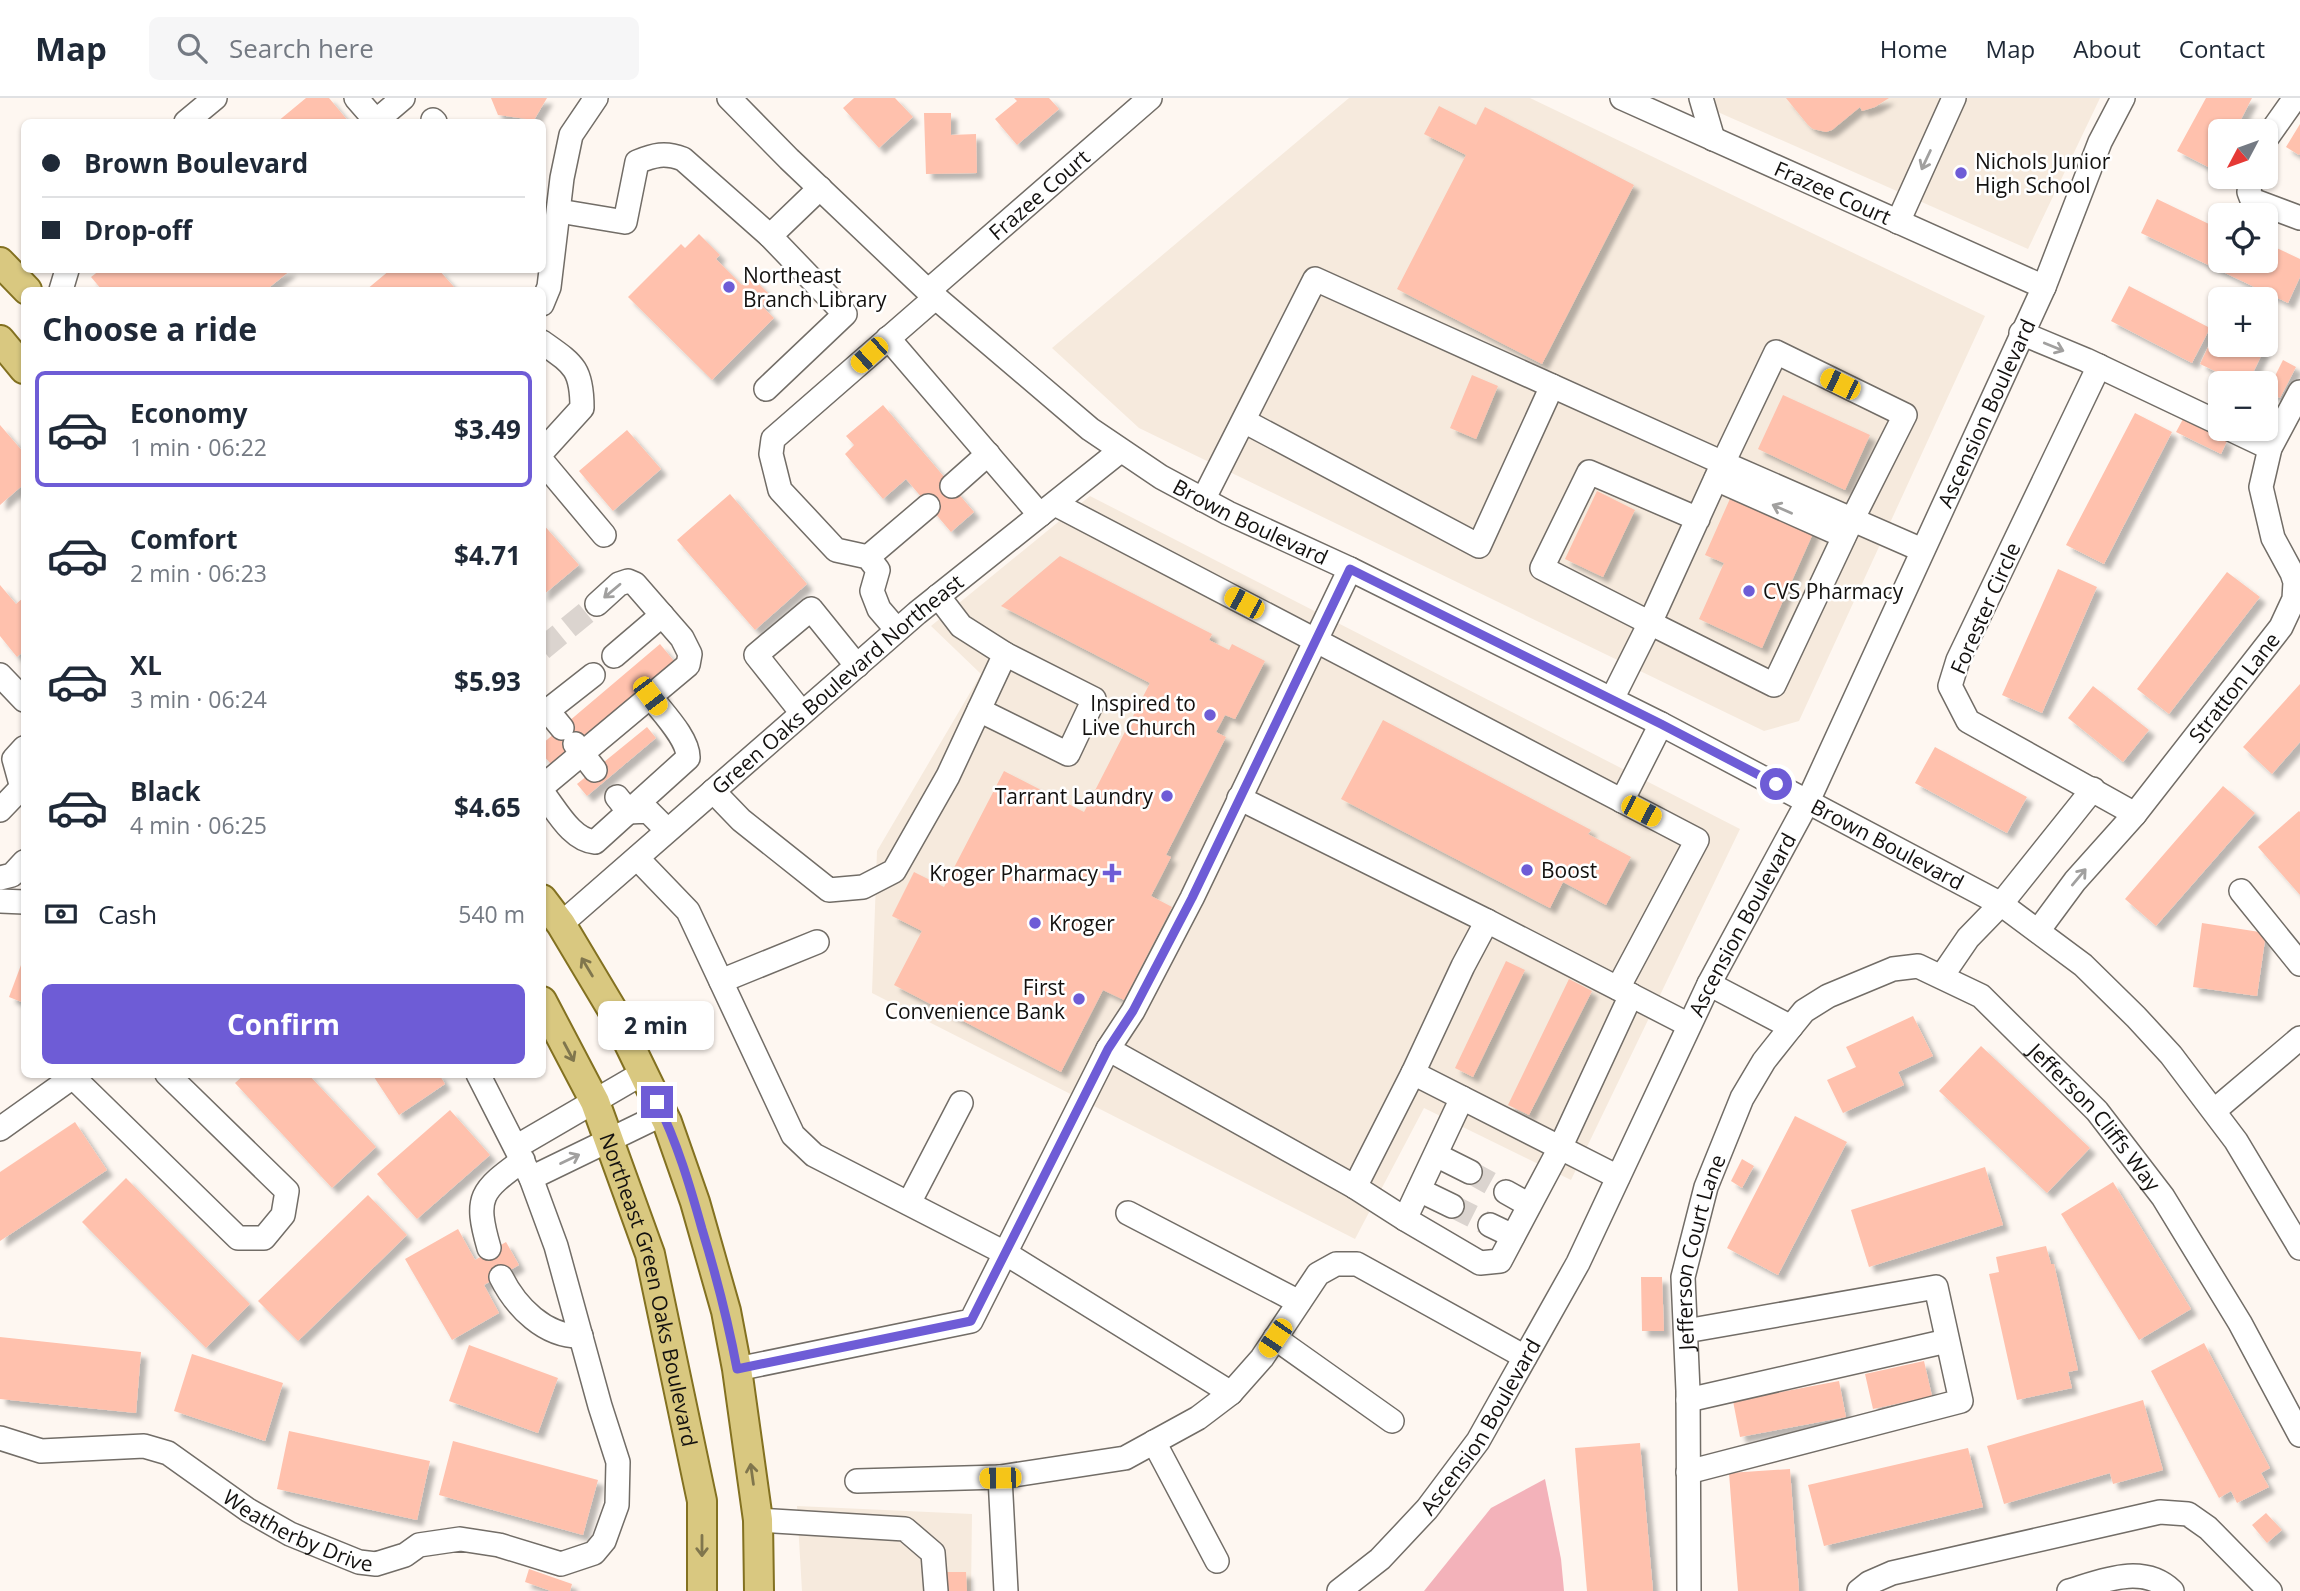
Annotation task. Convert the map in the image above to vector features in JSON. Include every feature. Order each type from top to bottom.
[{"type":"main road","points":[[0,262],[24,287]]},
{"type":"main road","points":[[0,341],[21,366]]},
{"type":"main road","points":[[546,904],[561,924],[613,1011],[663,1114],[695,1202],[726,1311],[737,1369],[758,1520],[759,1591]]},
{"type":"main road","name":"Northeast Green Oaks Boulevard","points":[[546,1009],[595,1102],[650,1254],[702,1502],[702,1591]]},
{"type":"street","points":[[190,119],[215,98]]},
{"type":"street","points":[[356,98],[374,119]]},
{"type":"street","points":[[380,119],[404,98]]},
{"type":"street","points":[[546,294],[549,287],[548,257],[559,211],[562,178],[571,135],[596,98]]},
{"type":"street","name":"Brown Boulevard","points":[[729,98],[932,294],[1090,429],[1161,477],[1612,699],[2001,904],[2083,965],[2171,1055],[2236,1141],[2300,1248]]},
{"type":"street","name":"Frazee Court","points":[[868,557],[836,550],[780,490],[771,454],[773,439],[888,338],[932,294],[1150,98]]},
{"type":"street","name":"Frazee Court","points":[[1622,98],[2044,288]]},
{"type":"street","points":[[1701,98],[1713,139]]},
{"type":"street","points":[[1898,222],[1954,98]]},
{"type":"street","name":"Ascension Boulevard","points":[[1339,1591],[1380,1559],[1427,1509],[1478,1441],[1578,1263],[1709,984],[1808,801],[2044,288],[2100,142],[2123,98]]},
{"type":"street","points":[[2278,122],[2295,98]]},
{"type":"street","points":[[559,211],[625,222],[637,162],[668,153],[683,159],[769,236],[845,314],[766,389]]},
{"type":"street","points":[[769,236],[820,188]]},
{"type":"street","points":[[2249,189],[2252,200],[2300,218]]},
{"type":"street","points":[[1203,500],[1315,279],[1552,386],[1719,471],[1848,528],[1922,550]]},
{"type":"street","points":[[2021,333],[2208,418]]},
{"type":"street","points":[[888,338],[988,454],[1047,509],[1315,641],[1697,840],[1625,992],[1560,1148],[1500,1261],[1480,1263],[1355,1187],[1108,1049]]},
{"type":"street","points":[[546,345],[571,363],[582,387],[582,408],[546,448]]},
{"type":"street","points":[[1612,699],[1650,623],[1776,352],[1905,415],[1774,685],[1650,623],[1542,568],[1589,472],[1698,519]]},
{"type":"street","name":"Forester Circle","points":[[2092,363],[1958,660],[1950,686],[1968,720],[2092,789]]},
{"type":"street","points":[[1244,421],[1479,546],[1552,386]]},
{"type":"street","name":"Stratton Lane","points":[[2038,932],[2075,881],[2135,814],[2281,627],[2294,599],[2295,582],[2273,538],[2261,487],[2270,448],[2300,392]]},
{"type":"street","points":[[2255,441],[2270,448]]},
{"type":"street","name":"Green Oaks Boulevard Northeast","points":[[561,924],[897,630],[1121,451]]},
{"type":"street","points":[[952,486],[988,454]]},
{"type":"street","points":[[546,466],[604,535]]},
{"type":"street","points":[[897,630],[879,609],[872,591],[878,570],[868,557],[929,506]]},
{"type":"street","points":[[737,1369],[971,1321],[1108,1049],[1133,1011],[1192,898],[1350,569]]},
{"type":"street","points":[[546,784],[586,760],[650,696],[688,665],[690,654],[682,638],[635,584],[628,581],[619,584],[597,604]]},
{"type":"street","points":[[938,596],[961,626],[1006,654],[1094,699],[1068,754],[979,710]]},
{"type":"street","points":[[802,713],[756,654],[811,609],[857,666]]},
{"type":"street","points":[[614,656],[662,615]]},
{"type":"street","points":[[713,792],[741,820],[829,890],[863,887],[894,871],[948,776],[1006,654]]},
{"type":"street","points":[[0,675],[21,695]]},
{"type":"street","points":[[546,797],[577,836],[595,842],[586,760],[593,675]]},
{"type":"street","points":[[586,760],[688,758],[689,751],[684,741],[650,696]]},
{"type":"street","points":[[1622,801],[1661,724]]},
{"type":"street","points":[[21,751],[14,759],[21,779]]},
{"type":"street","points":[[586,760],[667,830]]},
{"type":"street","points":[[1942,976],[1968,938],[2001,904],[2092,789],[2135,814]]},
{"type":"street","points":[[0,810],[21,791]]},
{"type":"street","points":[[1239,798],[1689,1025]]},
{"type":"street","points":[[637,858],[688,911],[793,1135],[814,1154],[1005,1253],[1231,1393]]},
{"type":"street","points":[[0,878],[12,875],[21,865]]},
{"type":"street","points":[[2241,891],[2300,964]]},
{"type":"street","points":[[0,901],[21,902]]},
{"type":"street","points":[[1355,1187],[1487,921]]},
{"type":"street","points":[[721,981],[817,942]]},
{"type":"street","name":"Jefferson Cliffs Way","points":[[1791,1027],[1804,1012],[1828,996],[1893,969],[1918,966],[1981,996],[2097,1111],[2163,1197],[2240,1323],[2300,1435]]},
{"type":"street","points":[[1709,984],[1791,1027]]},
{"type":"street","name":"Jefferson Court Lane","points":[[1689,1591],[1688,1400],[1683,1277],[1706,1186],[1746,1092],[1764,1061],[1791,1027]]},
{"type":"street","points":[[2215,1110],[2300,1038]]},
{"type":"street","points":[[489,1248],[481,1221],[482,1197],[495,1181],[523,1162],[595,1102],[643,1073]]},
{"type":"street","points":[[1413,1073],[1618,1177]]},
{"type":"street","points":[[0,1129],[72,1078]]},
{"type":"street","points":[[77,1078],[238,1238],[264,1238],[284,1214],[287,1191],[171,1078]]},
{"type":"street","name":"Weatherby Drive","points":[[0,1438],[41,1451],[144,1446],[168,1453],[247,1510],[290,1534],[359,1562],[376,1564],[405,1555],[419,1545],[460,1539],[499,1545],[561,1564],[594,1553],[604,1541],[617,1505],[618,1462],[556,1245],[523,1162],[480,1078]]},
{"type":"street","points":[[1405,1219],[1462,1098]]},
{"type":"street","points":[[909,1203],[961,1103]]},
{"type":"street","points":[[523,1162],[609,1140],[663,1114]]},
{"type":"street","points":[[1436,1155],[1469,1172]]},
{"type":"street","points":[[1419,1190],[1452,1206]]},
{"type":"street","points":[[1506,1192],[1530,1205]]},
{"type":"street","points":[[1128,1213],[1299,1302]]},
{"type":"street","points":[[1490,1225],[1513,1236]]},
{"type":"street","points":[[857,1481],[1000,1478],[1125,1458],[1198,1418],[1231,1393],[1262,1358],[1318,1274],[1336,1264],[1357,1264],[1525,1357]]},
{"type":"street","points":[[501,1277],[508,1292],[525,1311],[547,1328],[566,1337],[581,1336]]},
{"type":"street","points":[[1686,1331],[1936,1287],[1961,1401],[1688,1472]]},
{"type":"street","points":[[1275,1338],[1392,1421]]},
{"type":"street","points":[[1688,1400],[1947,1341]]},
{"type":"street","points":[[1154,1442],[1217,1560]]},
{"type":"street","points":[[1000,1478],[1006,1591]]},
{"type":"street","points":[[1859,1591],[1869,1583],[1892,1573],[2160,1512],[2188,1514],[2208,1528],[2270,1591]]},
{"type":"street","points":[[758,1520],[905,1529],[933,1553],[936,1591]]},
{"type":"street","points":[[2068,1591],[2131,1575],[2144,1576],[2172,1591]]},
{"type":"shaded area","points":[[1349,98],[1530,98],[1985,316],[1799,721],[1764,731],[1139,428],[1052,348]]},
{"type":"shaded area","name":"Nichols Junior High School","points":[[1686,98],[2100,98],[2028,249]]},
{"type":"shaded area","points":[[1090,496],[1740,829],[1571,1180],[1424,1108],[1355,1239],[872,993],[877,851],[981,674],[931,626]]},
{"type":"shaded area","points":[[1545,1479],[1561,1559],[1564,1591],[1424,1591],[1491,1508]]},
{"type":"shaded area","points":[[797,1506],[972,1514],[971,1591],[802,1591]]},
{"type":"building","points":[[306,98],[329,98],[346,119],[281,119]]},
{"type":"building","points":[[491,98],[547,98],[535,119],[498,115]]},
{"type":"building","points":[[854,98],[895,98],[913,117],[879,148],[843,108]]},
{"type":"building","points":[[1014,98],[1049,98],[1059,109],[1017,145],[995,119],[1017,101]]},
{"type":"building","points":[[1786,98],[1889,98],[1875,107],[1862,111],[1860,107],[1826,132],[1808,125]]},
{"type":"building","points":[[2206,98],[2252,98],[2241,119],[2208,119],[2208,167],[2177,151]]},
{"type":"building","points":[[1439,106],[1476,125],[1485,107],[1634,185],[1542,364],[1397,289],[1466,155],[1424,134]]},
{"type":"building","points":[[924,113],[951,113],[951,135],[976,134],[977,173],[926,174]]},
{"type":"building","points":[[2300,124],[2300,153],[2299,155],[2286,147]]},
{"type":"building","points":[[2157,199],[2208,224],[2208,265],[2141,233]]},
{"type":"building","points":[[699,234],[720,255],[716,259],[742,285],[751,276],[771,296],[762,306],[774,318],[712,380],[628,297],[681,244],[685,248]]},
{"type":"building","points":[[2278,249],[2300,259],[2300,277],[2288,303],[2278,298],[2278,287],[2254,287],[2225,273],[2278,273]]},
{"type":"building","points":[[96,273],[287,273],[270,287],[99,287],[91,277]]},
{"type":"building","points":[[386,273],[442,273],[454,287],[370,287]]},
{"type":"building","points":[[2129,286],[2208,327],[2208,332],[2192,363],[2111,321]]},
{"type":"building","points":[[2208,347],[2208,357],[2261,357],[2254,371],[2215,371],[2200,364]]},
{"type":"building","points":[[2283,360],[2296,367],[2280,398],[2278,397],[2278,371]]},
{"type":"building","points":[[1472,375],[1498,386],[1476,439],[1450,428]]},
{"type":"building","points":[[1783,395],[1870,435],[1845,490],[1758,449]]},
{"type":"building","points":[[883,405],[974,512],[951,532],[906,479],[883,499],[845,454],[854,445],[846,436]]},
{"type":"building","points":[[2135,413],[2172,432],[2104,564],[2066,545]]},
{"type":"building","points":[[2183,419],[2208,432],[2208,441],[2227,441],[2221,454],[2176,432]]},
{"type":"building","points":[[0,425],[21,450],[21,487],[0,505]]},
{"type":"building","points":[[627,430],[661,469],[613,511],[579,471]]},
{"type":"building","points":[[1597,491],[1635,510],[1603,577],[1565,559]]},
{"type":"building","name":"CVS Pharmacy","points":[[1733,492],[1815,529],[1762,648],[1699,619],[1724,563],[1705,555]]},
{"type":"building","points":[[730,494],[807,584],[755,630],[677,540]]},
{"type":"building","points":[[546,528],[579,565],[546,593]]},
{"type":"building","name":"Kroger","points":[[1060,556],[1212,634],[1209,640],[1229,650],[1232,644],[1265,661],[1235,719],[1225,715],[1216,732],[1226,737],[1166,855],[1171,857],[1151,896],[1172,907],[1124,1000],[1103,990],[1061,1072],[894,985],[922,931],[892,916],[914,872],[944,887],[1004,771],[1084,812],[1150,683],[1001,606]]},
{"type":"building","points":[[2058,569],[2097,587],[2042,713],[2002,695]]},
{"type":"building","points":[[2227,572],[2260,597],[2169,714],[2137,689]]},
{"type":"building","points":[[0,585],[16,604],[21,600],[21,654],[17,657],[0,636]]},
{"type":"building","points":[[660,644],[674,661],[551,764],[546,758],[546,741]]},
{"type":"building","points":[[2300,684],[2300,742],[2272,774],[2243,747]]},
{"type":"building","points":[[2093,686],[2149,730],[2123,762],[2068,718]]},
{"type":"building","points":[[1383,720],[1591,830],[1588,834],[1631,857],[1606,905],[1563,882],[1550,908],[1341,799]]},
{"type":"building","points":[[647,727],[656,738],[587,796],[577,784]]},
{"type":"building","points":[[1935,747],[2027,797],[2007,833],[1915,783]]},
{"type":"building","points":[[2223,786],[2255,813],[2156,926],[2125,899]]},
{"type":"building","points":[[2300,812],[2300,895],[2258,847]]},
{"type":"building","points":[[2202,923],[2266,933],[2257,996],[2193,987]]},
{"type":"building","points":[[1506,961],[1525,970],[1473,1077],[1455,1068]]},
{"type":"building","points":[[21,965],[21,1002],[9,997]]},
{"type":"building","points":[[1569,979],[1592,991],[1529,1115],[1508,1105]]},
{"type":"building","points":[[1913,1016],[1933,1056],[1898,1072],[1904,1085],[1843,1113],[1827,1080],[1856,1067],[1846,1047]]},
{"type":"building","points":[[1981,1046],[2090,1148],[2047,1193],[1939,1091]]},
{"type":"building","points":[[241,1078],[312,1078],[376,1147],[332,1188],[235,1083]]},
{"type":"building","points":[[375,1078],[441,1078],[445,1084],[399,1115]]},
{"type":"building","points":[[450,1110],[490,1155],[417,1219],[377,1174]]},
{"type":"building","points":[[1795,1116],[1847,1142],[1778,1275],[1727,1248]]},
{"type":"building","points":[[75,1122],[107,1170],[0,1241],[0,1172]]},
{"type":"building","points":[[1742,1159],[1754,1166],[1742,1188],[1731,1181]]},
{"type":"building","points":[[1985,1167],[2003,1225],[1869,1267],[1851,1210]]},
{"type":"building","points":[[126,1178],[250,1304],[206,1348],[82,1222]]},
{"type":"building","points":[[2113,1182],[2191,1309],[2139,1340],[2061,1214]]},
{"type":"building","points":[[368,1195],[407,1235],[298,1341],[258,1301]]},
{"type":"building","points":[[458,1229],[475,1260],[506,1242],[519,1265],[484,1285],[499,1313],[452,1340],[405,1259]]},
{"type":"building","points":[[2046,1246],[2051,1264],[2054,1264],[2078,1370],[2068,1372],[2072,1388],[2017,1400],[1989,1274],[1999,1272],[1996,1257]]},
{"type":"building","points":[[1641,1277],[1662,1277],[1664,1331],[1642,1331]]},
{"type":"building","points":[[0,1337],[141,1352],[136,1413],[0,1399]]},
{"type":"building","points":[[2204,1343],[2270,1468],[2261,1473],[2269,1487],[2237,1503],[2231,1491],[2219,1498],[2151,1371]]},
{"type":"building","points":[[469,1345],[558,1378],[538,1433],[449,1401]]},
{"type":"building","points":[[192,1354],[283,1383],[265,1441],[174,1411]]},
{"type":"building","points":[[1924,1361],[1932,1396],[1873,1409],[1865,1374]]},
{"type":"building","points":[[1839,1381],[1846,1417],[1740,1437],[1733,1401]]},
{"type":"building","points":[[2143,1400],[2163,1470],[2113,1484],[2110,1473],[2004,1504],[1987,1446]]},
{"type":"building","points":[[289,1431],[430,1461],[417,1520],[277,1489]]},
{"type":"building","points":[[453,1441],[598,1480],[583,1535],[439,1495]]},
{"type":"building","points":[[1640,1443],[1653,1591],[1587,1591],[1575,1448]]},
{"type":"building","points":[[1968,1448],[1983,1507],[1824,1546],[1808,1485]]},
{"type":"building","points":[[1790,1469],[1799,1591],[1738,1591],[1729,1473]]},
{"type":"building","points":[[2266,1513],[2282,1530],[2267,1543],[2252,1525]]},
{"type":"building","points":[[529,1569],[572,1584],[570,1591],[551,1591],[525,1582]]},
{"type":"building","points":[[943,1572],[966,1572],[967,1591],[944,1591]]},
{"type":"tunnel","points":[[546,646],[597,604]]},
{"type":"tunnel","points":[[1470,1172],[1506,1192]]},
{"type":"tunnel","points":[[1452,1206],[1490,1225]]},
{"type":"place","name":"Nichols Junior High School","points":[[1961,173]]},
{"type":"place","name":"Northeast Branch Library","points":[[729,287]]},
{"type":"place","name":"CVS Pharmacy","points":[[1749,591]]},
{"type":"place","name":"Inspired to Live Church","points":[[1210,715]]},
{"type":"place","name":"Tarrant Laundry","points":[[1167,796]]},
{"type":"place","name":"Boost","points":[[1527,870]]},
{"type":"place","name":"Kroger Pharmacy","points":[[1112,873]]},
{"type":"place","name":"Kroger","points":[[1035,923]]},
{"type":"place","name":"First Convenience Bank","points":[[1079,999]]},
{"type":"route","points":[[657,1102],[667,1122],[695,1202],[726,1311],[737,1369],[971,1321],[1108,1049],[1133,1011],[1192,898],[1350,569],[1776,784]]}]
